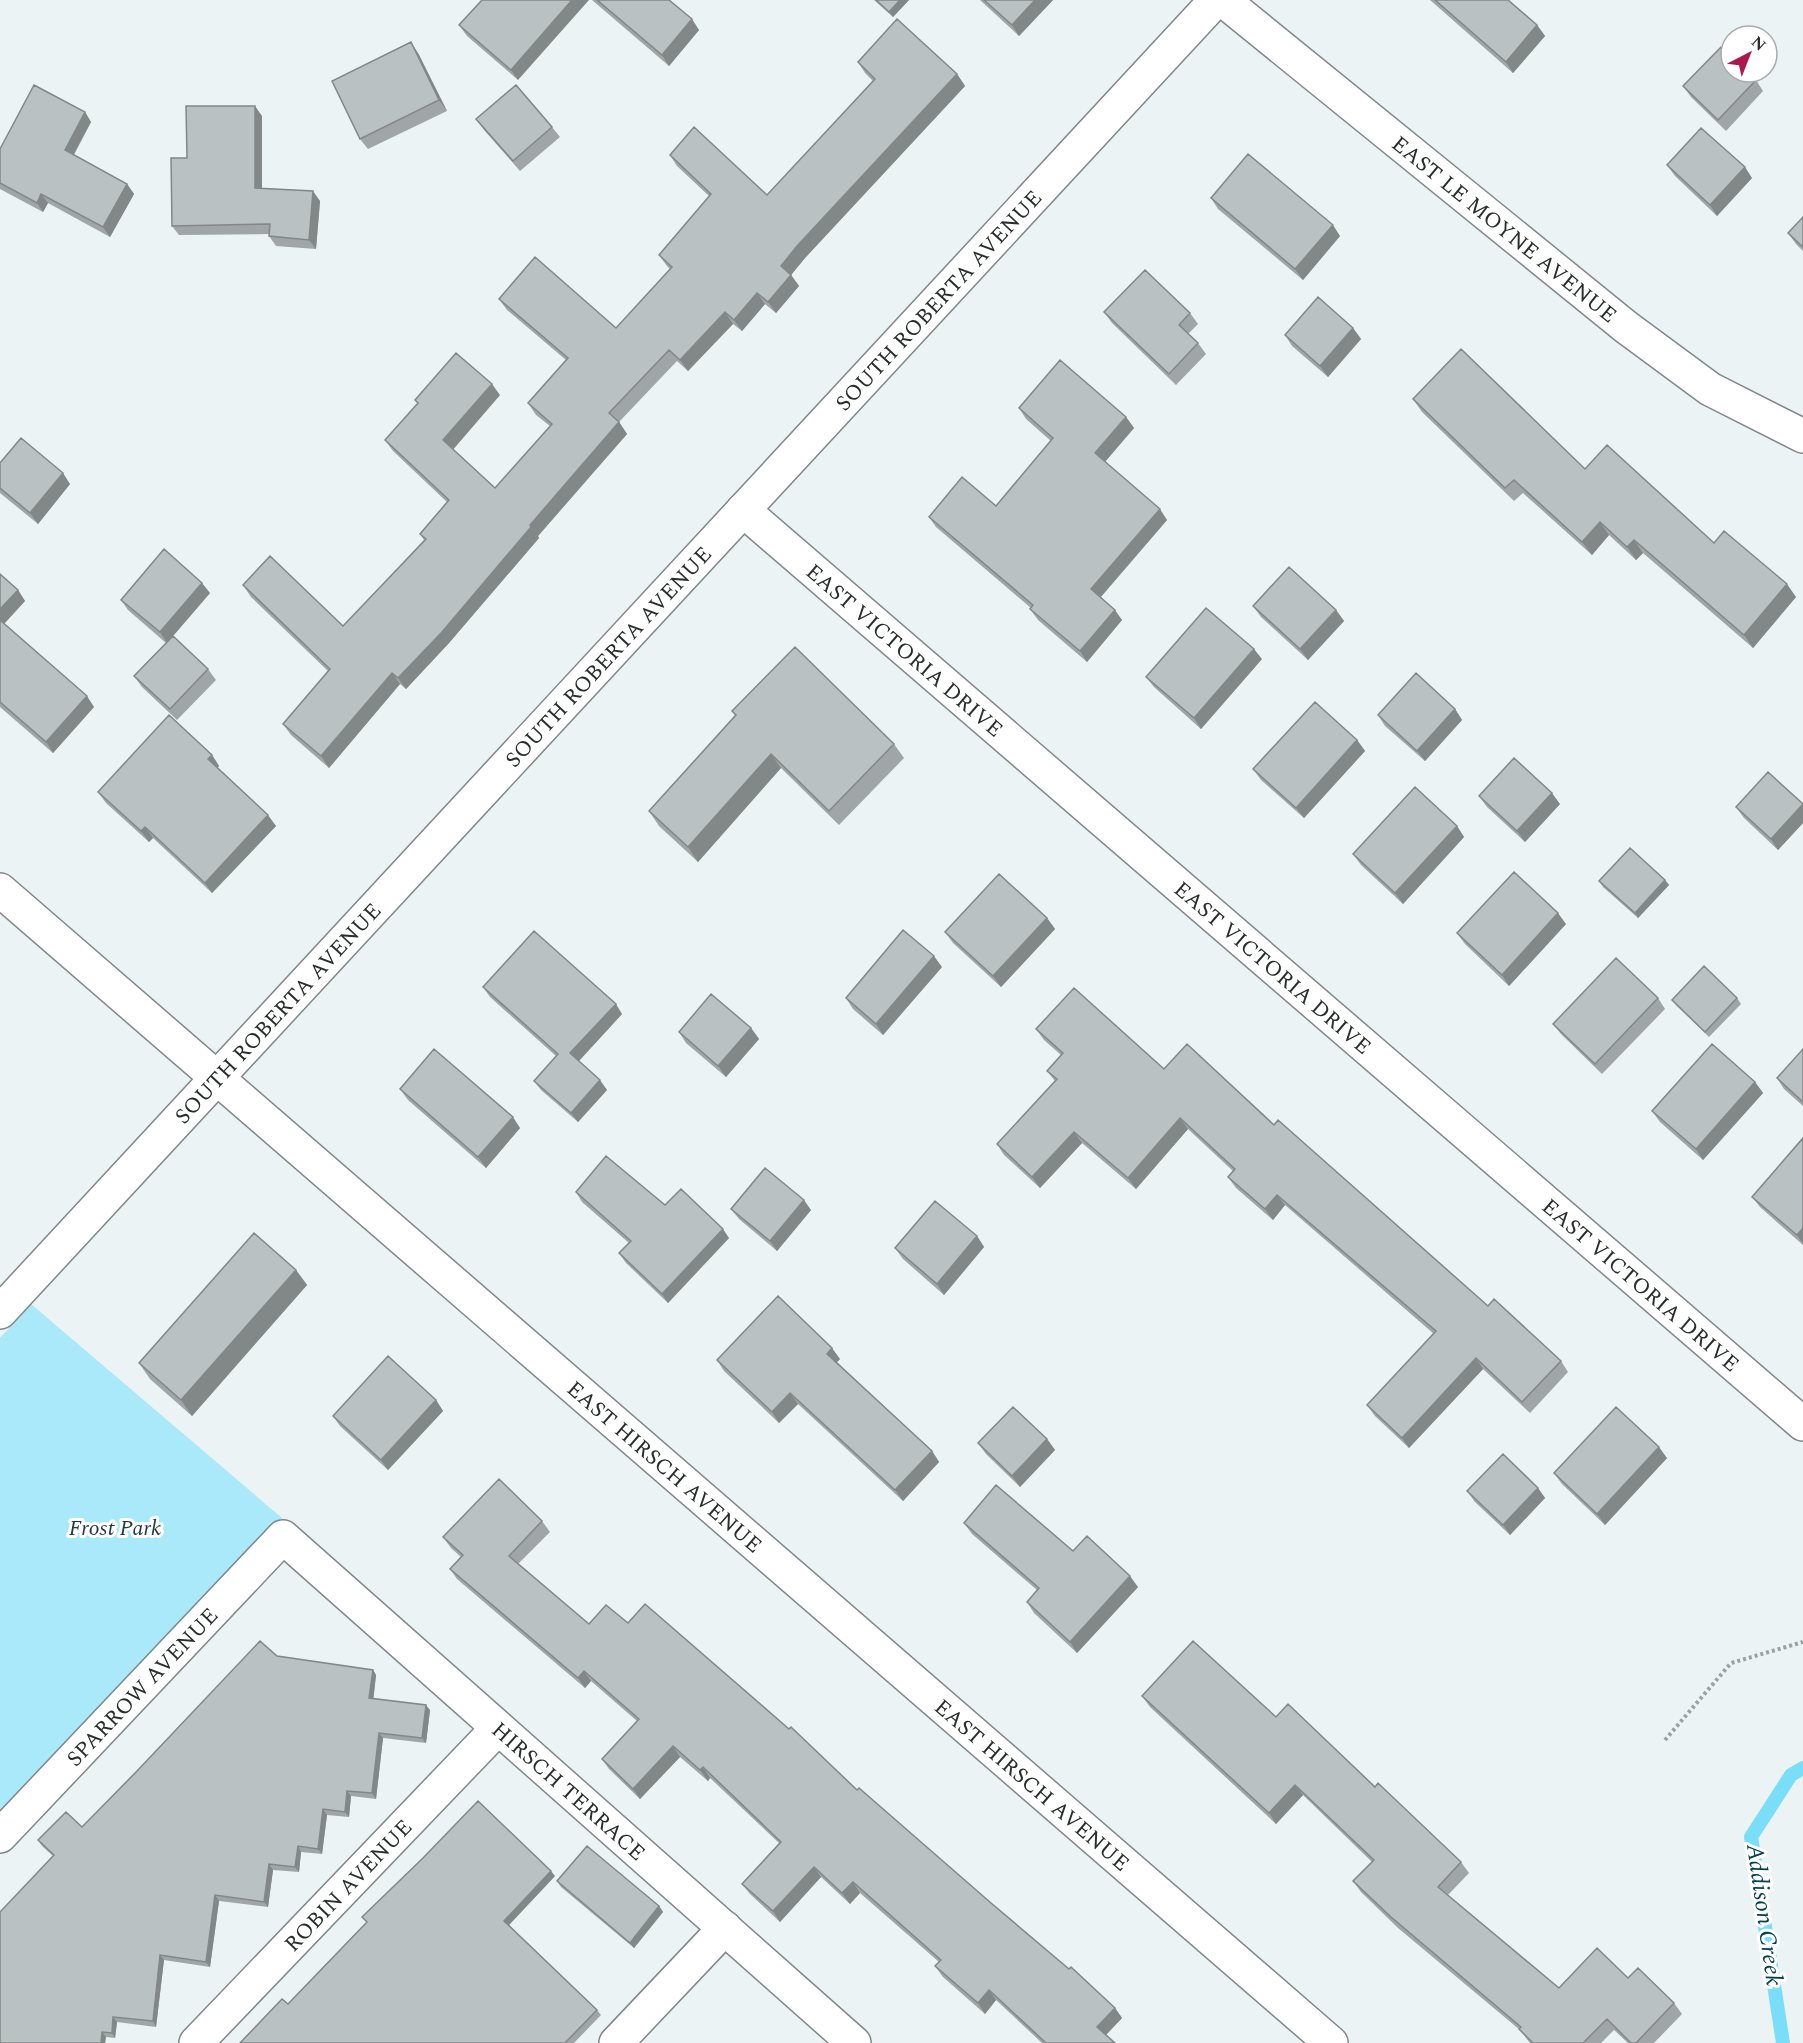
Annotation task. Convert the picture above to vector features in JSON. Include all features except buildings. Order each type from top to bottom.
[{"type":"street","name":"SOUTH ROBERTA AVENUE","points":[[0,1312],[1216,0]]},
{"type":"street","name":"EAST LE MOYNE AVENUE","points":[[1223,0],[1626,327],[1710,389],[1803,436]]},
{"type":"street","name":"EAST VICTORIA DRIVE","points":[[743,510],[1803,1424]]},
{"type":"street","name":"EAST HIRSCH AVENUE","points":[[0,890],[1331,2043]]},
{"type":"street","name":"HIRSCH TERRACE","points":[[283,1537],[854,2043]]},
{"type":"street","name":"SPARROW AVENUE","points":[[0,1836],[283,1537]]},
{"type":"street","name":"ROBIN AVENUE","points":[[196,2043],[498,1728]]},
{"type":"street","points":[[615,2043],[725,1928]]},
{"type":"path","points":[[1665,1740],[1731,1663],[1803,1642]]},
{"type":"green space","name":"Frost Park","points":[[31,1304],[282,1518],[0,1819],[0,1338]]},
{"type":"waterway","name":"Addison Creek","points":[[1783,2043],[1751,1837],[1791,1775],[1803,1768]]}]
